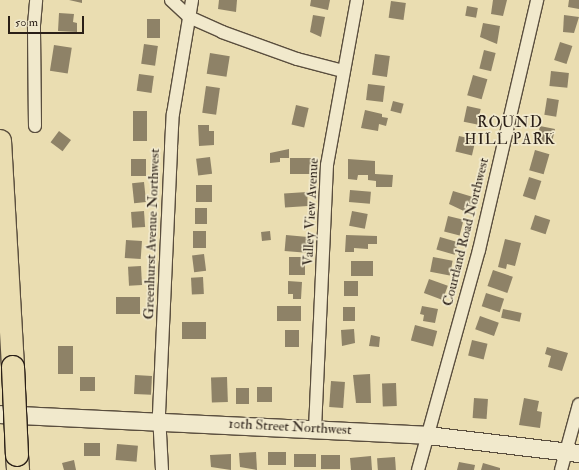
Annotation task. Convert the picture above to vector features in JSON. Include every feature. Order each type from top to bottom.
[{"type":"highway","points":[[0,141],[17,463]]},
{"type":"main road","name":"10th Street Northwest","points":[[0,414],[427,435],[572,453]]},
{"type":"street","points":[[35,126],[34,25],[36,0]]},
{"type":"street","points":[[171,0],[189,17],[256,45],[343,71]]},
{"type":"street","name":"Greenhurst Avenue Northwest","points":[[162,470],[159,422],[173,114],[192,0]]},
{"type":"street","name":"Valley View Avenue","points":[[315,429],[327,165],[357,0]]},
{"type":"street","name":"Courtland Road Northwest","points":[[418,470],[479,250],[537,0]]},
{"type":"street","points":[[561,470],[572,453],[579,404]]},
{"type":"building","points":[[69,0],[82,0],[82,3]]},
{"type":"building","points":[[219,0],[237,0],[236,12],[218,9]]},
{"type":"building","points":[[311,0],[330,0],[328,10],[310,6]]},
{"type":"building","points":[[493,0],[507,0],[503,16],[491,14]]},
{"type":"building","points":[[569,0],[579,0],[579,9],[568,7]]},
{"type":"building","points":[[391,1],[406,3],[403,20],[389,18]]},
{"type":"building","points":[[467,6],[478,8],[476,18],[465,16]]},
{"type":"building","points":[[59,13],[74,14],[73,22],[77,23],[77,32],[58,31]]},
{"type":"building","points":[[313,15],[325,17],[321,37],[310,32]]},
{"type":"building","points":[[564,15],[579,17],[574,33],[563,32]]},
{"type":"building","points":[[147,19],[160,19],[160,38],[147,38]]},
{"type":"building","points":[[483,23],[500,26],[497,44],[480,37]]},
{"type":"building","points":[[560,42],[572,46],[566,64],[554,60]]},
{"type":"building","points":[[144,44],[158,46],[155,66],[141,64]]},
{"type":"building","points":[[54,45],[72,48],[68,73],[50,71]]},
{"type":"building","points":[[484,50],[496,53],[491,71],[479,68]]},
{"type":"building","points":[[210,53],[230,56],[226,77],[207,74]]},
{"type":"building","points":[[375,54],[390,56],[387,77],[372,75]]},
{"type":"building","points":[[551,71],[569,73],[567,88],[549,86]]},
{"type":"building","points":[[139,74],[154,76],[151,93],[137,91]]},
{"type":"building","points":[[473,75],[487,79],[482,99],[467,95]]},
{"type":"building","points":[[368,84],[385,86],[383,102],[366,100]]},
{"type":"building","points":[[206,86],[220,88],[216,115],[202,113]]},
{"type":"building","points":[[547,98],[559,100],[556,117],[544,115]]},
{"type":"building","points":[[393,101],[404,104],[401,114],[390,111]]},
{"type":"building","points":[[296,105],[309,108],[304,127],[292,124]]},
{"type":"building","points":[[467,106],[481,109],[477,125],[464,122]]},
{"type":"building","points":[[365,110],[382,114],[382,117],[388,118],[386,126],[379,124],[378,131],[361,128]]},
{"type":"building","points":[[133,111],[147,111],[147,141],[133,141]]},
{"type":"building","points":[[198,125],[209,125],[209,131],[214,131],[214,145],[199,146]]},
{"type":"building","points":[[540,126],[555,129],[552,142],[547,141],[546,145],[536,143]]},
{"type":"building","points":[[59,131],[71,140],[63,151],[51,142]]},
{"type":"building","points":[[459,136],[476,140],[472,155],[455,152]]},
{"type":"building","points":[[289,149],[289,158],[280,158],[280,162],[270,163],[270,153]]},
{"type":"building","points":[[535,150],[549,154],[544,174],[529,170]]},
{"type":"building","points":[[210,157],[212,174],[198,176],[196,159]]},
{"type":"building","points":[[290,158],[312,158],[312,174],[290,174]]},
{"type":"building","points":[[131,159],[146,159],[146,176],[131,176]]},
{"type":"building","points":[[348,159],[375,161],[375,174],[393,175],[392,187],[376,187],[376,181],[368,180],[368,175],[358,175],[357,180],[348,179]]},
{"type":"building","points":[[529,177],[541,181],[535,200],[523,196]]},
{"type":"building","points":[[144,182],[146,202],[134,203],[132,183]]},
{"type":"building","points":[[196,185],[212,185],[212,202],[196,202]]},
{"type":"building","points":[[350,190],[371,192],[370,204],[349,202]]},
{"type":"building","points":[[453,191],[473,197],[468,213],[449,204]]},
{"type":"building","points":[[307,192],[308,206],[285,208],[284,194]]},
{"type":"building","points":[[195,208],[207,208],[207,224],[195,224]]},
{"type":"building","points":[[144,211],[145,227],[132,228],[131,212]]},
{"type":"building","points":[[352,211],[368,214],[365,229],[349,226]]},
{"type":"building","points":[[535,215],[550,220],[546,234],[530,229]]},
{"type":"building","points":[[448,216],[464,220],[460,235],[444,232]]},
{"type":"building","points":[[193,231],[206,231],[206,248],[193,248]]},
{"type":"building","points":[[270,231],[271,240],[262,241],[261,232]]},
{"type":"building","points":[[286,235],[308,237],[307,253],[285,251]]},
{"type":"building","points":[[346,235],[377,236],[377,244],[368,244],[368,249],[354,248],[354,252],[345,252]]},
{"type":"building","points":[[440,237],[458,242],[455,255],[436,249]]},
{"type":"building","points":[[505,239],[521,243],[515,266],[507,264],[506,269],[498,267]]},
{"type":"building","points":[[126,240],[142,241],[141,259],[125,258]]},
{"type":"building","points":[[204,254],[206,271],[194,272],[192,255]]},
{"type":"building","points":[[289,257],[305,257],[305,275],[289,275]]},
{"type":"building","points":[[433,257],[453,261],[450,276],[430,272]]},
{"type":"building","points":[[351,261],[373,261],[373,276],[351,276]]},
{"type":"building","points":[[141,266],[142,285],[129,286],[128,267]]},
{"type":"building","points":[[493,270],[513,277],[507,293],[487,286]]},
{"type":"building","points":[[203,277],[204,294],[192,295],[191,278]]},
{"type":"building","points":[[429,279],[448,286],[443,300],[424,293]]},
{"type":"building","points":[[288,281],[302,282],[301,299],[293,299],[293,294],[288,294]]},
{"type":"building","points":[[344,281],[358,281],[358,296],[344,296]]},
{"type":"building","points":[[486,293],[504,299],[500,312],[482,306]]},
{"type":"building","points":[[116,297],[140,297],[140,314],[116,314]]},
{"type":"building","points":[[277,306],[301,306],[301,321],[277,321]]},
{"type":"building","points":[[422,306],[438,309],[435,323],[423,321],[424,315],[420,314]]},
{"type":"building","points":[[343,307],[355,307],[355,321],[343,321]]},
{"type":"building","points":[[503,309],[522,313],[520,322],[501,318]]},
{"type":"building","points":[[480,316],[499,323],[494,336],[475,329]]},
{"type":"building","points":[[182,322],[206,322],[206,339],[182,339]]},
{"type":"building","points":[[415,325],[437,331],[433,346],[411,340]]},
{"type":"building","points":[[354,329],[355,343],[342,346],[341,330]]},
{"type":"building","points":[[285,330],[299,330],[299,347],[285,347]]},
{"type":"building","points":[[371,335],[380,337],[379,347],[369,346]]},
{"type":"building","points":[[472,340],[488,344],[484,359],[468,356]]},
{"type":"building","points":[[58,346],[73,346],[73,374],[58,374]]},
{"type":"building","points":[[547,347],[568,353],[562,371],[548,367],[551,356],[545,354]]},
{"type":"building","points":[[370,374],[371,403],[356,403],[353,375]]},
{"type":"building","points":[[135,375],[152,376],[151,395],[134,394]]},
{"type":"building","points":[[80,377],[95,377],[95,391],[80,391]]},
{"type":"building","points":[[227,377],[228,402],[212,403],[211,378]]},
{"type":"building","points":[[331,381],[345,382],[343,408],[329,407]]},
{"type":"building","points":[[382,383],[396,383],[397,406],[383,406]]},
{"type":"building","points":[[257,387],[272,387],[272,402],[257,402]]},
{"type":"building","points":[[236,388],[249,388],[249,404],[236,404]]},
{"type":"building","points":[[474,398],[488,399],[487,419],[473,418]]},
{"type":"building","points":[[524,398],[539,401],[537,411],[542,412],[540,428],[519,425]]},
{"type":"building","points":[[84,443],[100,443],[100,456],[84,456]]},
{"type":"building","points":[[117,444],[138,446],[137,462],[116,460]]},
{"type":"building","points":[[256,452],[257,470],[240,467],[239,453]]},
{"type":"building","points":[[268,452],[286,452],[286,465],[268,465]]},
{"type":"building","points":[[231,454],[231,470],[211,467],[210,455]]},
{"type":"building","points":[[294,454],[316,454],[316,467],[294,467]]},
{"type":"building","points":[[321,455],[340,455],[340,469],[321,469]]},
{"type":"building","points":[[371,456],[372,470],[351,470],[350,458]]},
{"type":"building","points":[[395,457],[396,470],[378,470],[377,458]]},
{"type":"building","points":[[74,460],[76,470],[64,470],[62,463]]},
{"type":"building","points":[[459,462],[475,465],[474,470],[457,470]]},
{"type":"building","points":[[483,463],[500,468],[500,470],[481,470]]},
{"type":"district","name":"ROUND HILL PARK","points":[[510,130]]}]
